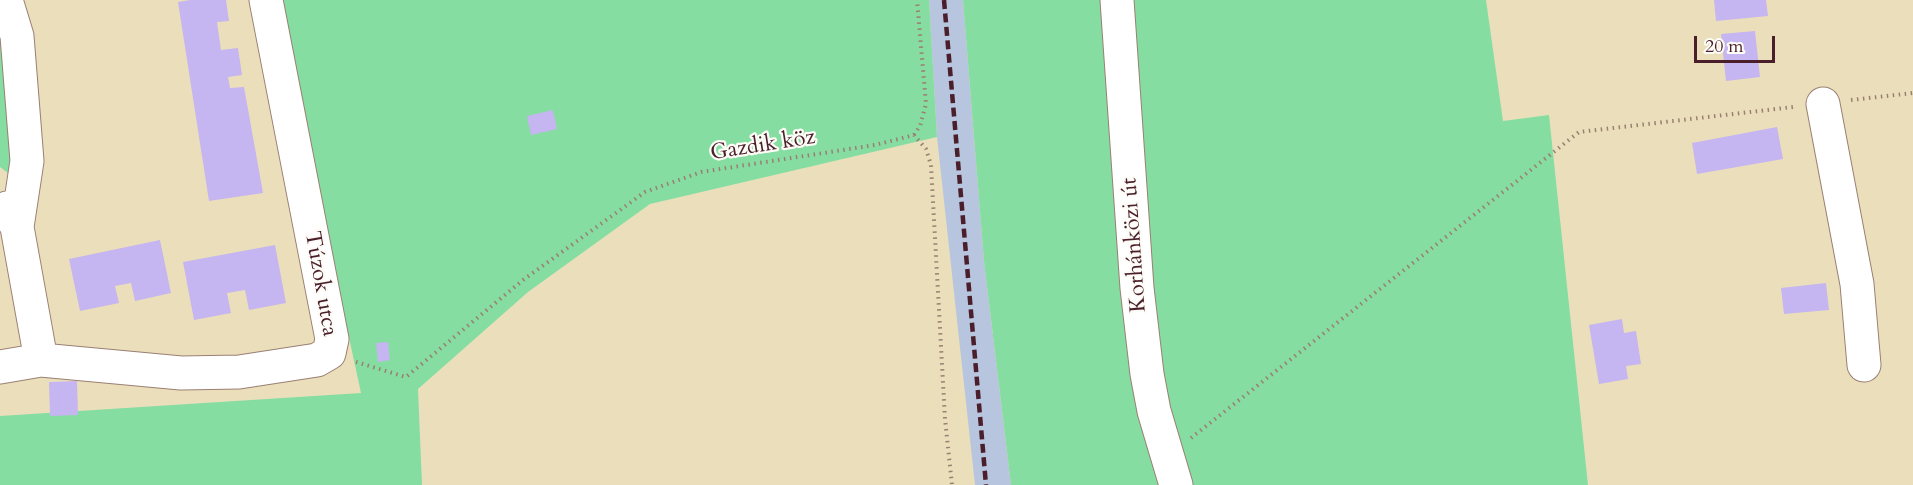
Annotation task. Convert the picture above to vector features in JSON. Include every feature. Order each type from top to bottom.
[{"type":"street","points":[[6,0],[16,36],[27,161],[17,227]]},
{"type":"street","name":"Túzok utca","points":[[0,367],[41,360],[181,374],[238,372],[317,360],[329,353],[332,339],[266,0]]},
{"type":"street","name":"Korhánközi út","points":[[1117,0],[1136,276],[1148,383],[1172,471]]},
{"type":"street","points":[[1823,104],[1857,284],[1864,365]]},
{"type":"street","points":[[0,196],[17,227],[41,360]]},
{"type":"path","points":[[917,0],[926,104],[920,126],[914,135],[926,148],[931,165],[945,419],[952,485]]},
{"type":"path","points":[[1172,471],[1579,132],[1913,93]]},
{"type":"path","name":"Gazdik köz","points":[[329,353],[406,377],[523,280],[645,192],[701,172],[874,145],[914,135]]},
{"type":"shaded area","points":[[929,0],[963,0],[984,261],[1011,485],[975,485],[937,137]]},
{"type":"green space","points":[[276,0],[929,0],[937,137],[650,204],[528,292],[418,389],[422,485],[0,485],[0,416],[361,393]]},
{"type":"green space","points":[[963,0],[1486,0],[1503,121],[1549,115],[1588,485],[1011,485],[984,261]]},
{"type":"green space","points":[[0,30],[13,162],[8,173],[0,167]]},
{"type":"building","points":[[226,0],[229,21],[217,22],[221,50],[238,48],[242,75],[228,77],[230,88],[244,87],[263,193],[209,201],[178,2]]},
{"type":"building","points":[[1714,0],[1766,0],[1768,16],[1716,21]]},
{"type":"building","points":[[1755,31],[1760,77],[1726,81],[1721,34]]},
{"type":"building","points":[[553,110],[557,129],[531,135],[527,116]]},
{"type":"building","points":[[1777,127],[1783,159],[1697,174],[1692,143]]},
{"type":"building","points":[[160,240],[171,293],[135,301],[131,283],[115,286],[119,303],[80,311],[69,259]]},
{"type":"building","points":[[275,245],[286,303],[249,310],[245,290],[227,293],[231,313],[194,320],[183,262]]},
{"type":"building","points":[[1826,283],[1829,310],[1784,314],[1781,288]]},
{"type":"building","points":[[1622,319],[1624,333],[1636,331],[1641,364],[1626,366],[1628,379],[1599,384],[1589,325]]},
{"type":"building","points":[[388,342],[390,360],[378,362],[376,343]]},
{"type":"building","points":[[77,381],[78,415],[50,416],[49,382]]},
{"type":"railway","points":[[944,0],[986,485]]}]
